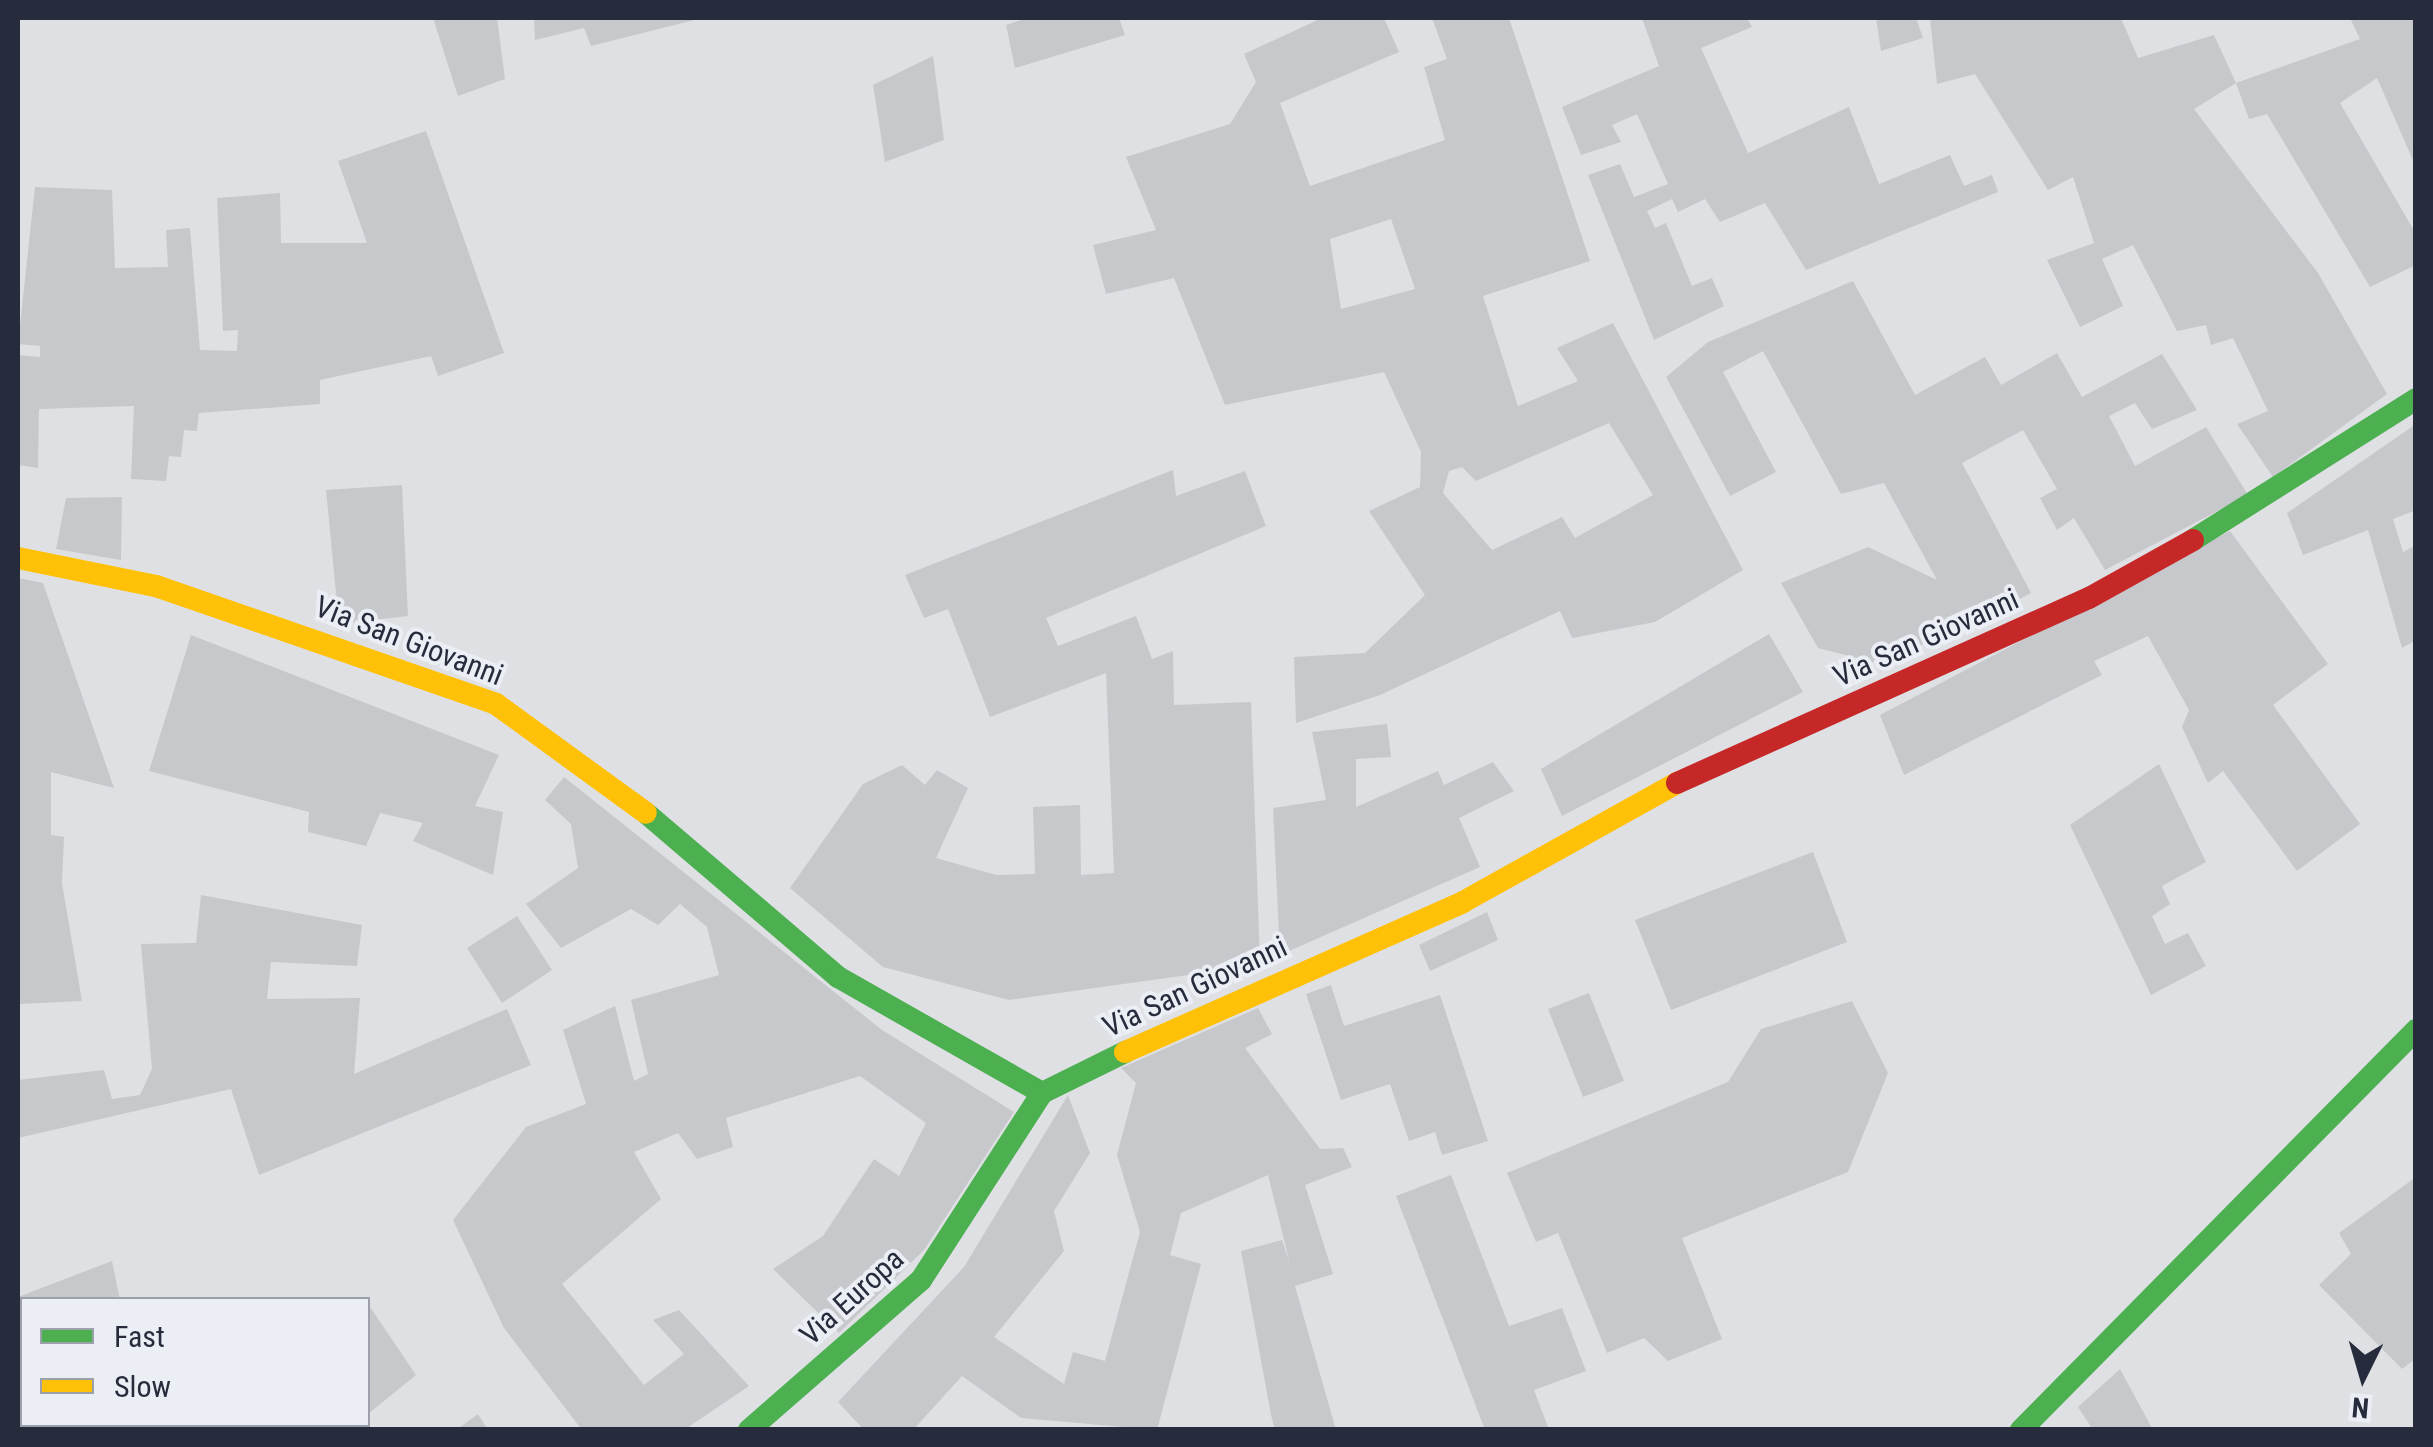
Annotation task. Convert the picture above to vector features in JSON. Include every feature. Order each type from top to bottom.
[{"type":"street","name":"Via San Giovanni","points":[[18,558],[156,586],[496,704],[650,816],[838,977],[1042,1094],[1258,987],[1463,902],[1679,782],[2089,598],[2248,510],[2416,399]]},
{"type":"street","points":[[2021,1430],[2416,1030]]},
{"type":"street","name":"Via Europa","points":[[749,1430],[921,1280],[1042,1094]]},
{"type":"building","points":[[433,18],[497,18],[505,79],[458,96]]},
{"type":"building","points":[[534,18],[698,19],[591,46],[584,28],[535,40]]},
{"type":"building","points":[[1027,18],[1119,18],[1125,35],[1015,68],[1006,25]]},
{"type":"building","points":[[1322,18],[1384,18],[1399,52],[1280,103],[1310,186],[1445,140],[1424,67],[1447,59],[1432,18],[1509,18],[1590,261],[1483,296],[1518,406],[1578,381],[1557,348],[1613,323],[1743,570],[1655,622],[1572,638],[1560,611],[1380,695],[1296,723],[1294,657],[1365,653],[1425,595],[1369,511],[1420,487],[1421,452],[1384,372],[1225,405],[1174,278],[1106,294],[1093,245],[1156,230],[1126,157],[1230,124],[1256,82],[1244,54]],"holes":[[[1391,219],[1415,289],[1341,309],[1330,239]],[[1609,423],[1653,495],[1575,538],[1562,517],[1492,550],[1443,493],[1449,471],[1462,467],[1476,481]]]},
{"type":"building","points":[[1642,18],[1747,18],[1752,27],[1701,48],[1748,153],[1849,107],[1879,184],[1950,155],[1964,186],[1992,175],[1998,192],[1806,270],[1765,203],[1720,222],[1705,199],[1678,212],[1672,199],[1647,211],[1655,228],[1666,223],[1692,286],[1712,278],[1724,306],[1654,340],[1588,175],[1620,164],[1634,197],[1668,184],[1637,114],[1612,125],[1621,142],[1581,155],[1562,107],[1659,66]]},
{"type":"building","points":[[1876,18],[1916,18],[1923,38],[1881,51]]},
{"type":"building","points":[[1930,18],[2121,18],[2138,58],[2214,35],[2236,83],[2194,109],[2318,273],[2387,394],[2273,477],[2237,424],[2268,411],[2233,338],[2211,345],[2206,325],[2177,331],[2133,245],[2102,259],[2123,306],[2080,327],[2047,260],[2094,243],[2073,177],[2048,190],[1975,74],[1937,84]]},
{"type":"building","points":[[2350,18],[2416,18],[2416,167],[2377,78],[2340,103],[2416,234],[2416,265],[2370,287],[2267,114],[2249,119],[2236,83],[2360,39]]},
{"type":"building","points":[[933,56],[944,140],[885,162],[873,85]]},
{"type":"building","points":[[426,131],[504,353],[438,376],[431,356],[320,380],[320,404],[199,413],[197,431],[184,430],[181,457],[169,456],[166,481],[131,479],[134,406],[39,409],[38,468],[18,465],[18,355],[40,357],[40,346],[18,344],[35,187],[112,190],[115,268],[168,267],[166,230],[190,228],[200,350],[237,351],[238,330],[223,331],[217,198],[280,193],[281,243],[367,243],[338,161]]},
{"type":"building","points":[[1853,281],[1915,395],[1985,357],[2001,385],[2057,353],[2082,397],[2162,354],[2197,410],[2152,429],[2135,403],[2109,416],[2135,466],[2206,427],[2248,495],[2105,570],[2074,518],[2057,530],[2040,498],[2057,489],[2023,430],[1962,463],[2031,593],[1963,630],[1873,662],[1818,648],[1781,583],[1868,547],[1937,580],[1884,483],[1841,494],[1763,351],[1723,372],[1776,472],[1730,496],[1666,377],[1708,342]]},
{"type":"building","points":[[2416,424],[2416,510],[2393,519],[2403,552],[2416,545],[2416,640],[2402,648],[2368,530],[2303,555],[2287,513]]},
{"type":"building","points":[[1173,470],[1176,496],[1245,471],[1266,526],[1046,618],[1058,646],[1136,616],[1152,659],[1173,651],[1174,705],[1251,702],[1260,965],[1009,1000],[883,967],[790,888],[863,784],[902,765],[925,785],[937,770],[968,788],[936,858],[996,875],[1035,874],[1033,807],[1080,805],[1081,875],[1114,873],[1106,673],[990,717],[948,609],[924,618],[905,575]]},
{"type":"building","points":[[402,485],[408,616],[339,624],[326,490]]},
{"type":"building","points":[[122,497],[121,560],[56,549],[66,498]]},
{"type":"building","points":[[2230,531],[2328,664],[2273,705],[2360,824],[2297,871],[2223,771],[2208,783],[2182,727],[2189,710],[2148,636],[2094,661],[2102,675],[1904,775],[1880,715]]},
{"type":"building","points":[[18,578],[43,583],[114,788],[51,772],[51,835],[64,837],[62,883],[82,1001],[18,1004]]},
{"type":"building","points":[[1769,634],[1803,692],[1562,816],[1541,769]]},
{"type":"building","points":[[191,635],[499,755],[475,806],[503,812],[493,875],[413,841],[423,823],[380,813],[366,846],[308,832],[309,812],[149,771]]},
{"type":"building","points":[[1387,724],[1391,757],[1356,759],[1356,807],[1438,771],[1444,785],[1493,762],[1514,791],[1459,818],[1480,867],[1280,955],[1273,808],[1326,800],[1312,732]]},
{"type":"building","points":[[2159,764],[2206,862],[2162,886],[2170,904],[2152,916],[2165,944],[2188,933],[2206,966],[2151,995],[2070,825]]},
{"type":"building","points":[[564,777],[882,1030],[1014,1112],[924,1250],[839,1333],[773,1269],[823,1236],[874,1159],[899,1176],[926,1123],[860,1076],[726,1118],[733,1147],[697,1159],[678,1133],[634,1152],[661,1199],[562,1284],[644,1385],[684,1354],[653,1320],[679,1310],[749,1386],[684,1430],[582,1430],[504,1328],[453,1220],[526,1127],[586,1104],[563,1030],[615,1006],[634,1081],[648,1074],[631,1000],[719,975],[707,927],[680,904],[658,925],[631,909],[561,948],[526,904],[578,868],[571,824],[545,800]]},
{"type":"building","points":[[1813,852],[1847,942],[1671,1010],[1635,920]]},
{"type":"building","points":[[201,895],[362,925],[357,966],[271,962],[267,999],[360,998],[354,1074],[507,1009],[531,1065],[259,1175],[231,1089],[18,1138],[18,1080],[104,1070],[112,1099],[140,1095],[152,1069],[141,944],[196,943]]},
{"type":"building","points":[[1487,912],[1498,940],[1430,971],[1419,945]]},
{"type":"building","points":[[517,916],[552,970],[502,1003],[467,948]]},
{"type":"building","points":[[1331,985],[1344,1026],[1440,995],[1488,1141],[1442,1155],[1435,1132],[1409,1141],[1390,1084],[1341,1100],[1306,994]]},
{"type":"building","points":[[1589,993],[1624,1081],[1583,1097],[1548,1009]]},
{"type":"building","points":[[1852,1001],[1888,1073],[1848,1172],[1682,1238],[1722,1339],[1668,1361],[1644,1338],[1607,1353],[1558,1233],[1536,1242],[1507,1173],[1728,1082],[1761,1029]]},
{"type":"building","points":[[1258,1008],[1272,1034],[1245,1048],[1320,1149],[1343,1148],[1352,1167],[1305,1185],[1333,1274],[1295,1286],[1336,1430],[1275,1430],[1271,1415],[1241,1251],[1282,1240],[1290,1264],[1268,1175],[1181,1213],[1170,1255],[1201,1264],[1157,1430],[1021,1418],[962,1376],[913,1430],[864,1430],[838,1402],[964,1267],[1068,1095],[1090,1153],[1054,1211],[1064,1251],[994,1337],[1064,1384],[1073,1352],[1105,1361],[1140,1232],[1117,1155],[1136,1083],[1121,1068]]},
{"type":"building","points":[[1451,1175],[1509,1326],[1562,1308],[1586,1371],[1534,1390],[1549,1430],[1485,1430],[1396,1196]]},
{"type":"building","points":[[2416,1177],[2416,1358],[2402,1369],[2319,1285],[2351,1254],[2339,1233]]},
{"type":"building","points":[[112,1261],[119,1297],[20,1297],[20,1339],[18,1297]]},
{"type":"building","points":[[370,1307],[416,1375],[370,1412]]},
{"type":"building","points":[[2120,1369],[2153,1430],[2093,1430],[2078,1407]]},
{"type":"building","points":[[478,1414],[488,1430],[456,1430]]},
{"type":"building","points":[[233,1427],[235,1430],[162,1430]]},
{"type":"traffic: fast","points":[[2193,540],[2416,399]]},
{"type":"traffic: fast","points":[[646,813],[838,977],[1042,1093],[1125,1052]]},
{"type":"traffic: fast","points":[[2021,1430],[2416,1030]]},
{"type":"traffic: fast","points":[[749,1430],[921,1280],[1042,1093]]},
{"type":"traffic: slow","points":[[18,558],[156,586],[496,704],[646,813]]},
{"type":"traffic: slow","points":[[1125,1052],[1463,902],[1677,783]]},
{"type":"traffic: jam","points":[[1677,783],[2089,598],[2193,540]]}]
